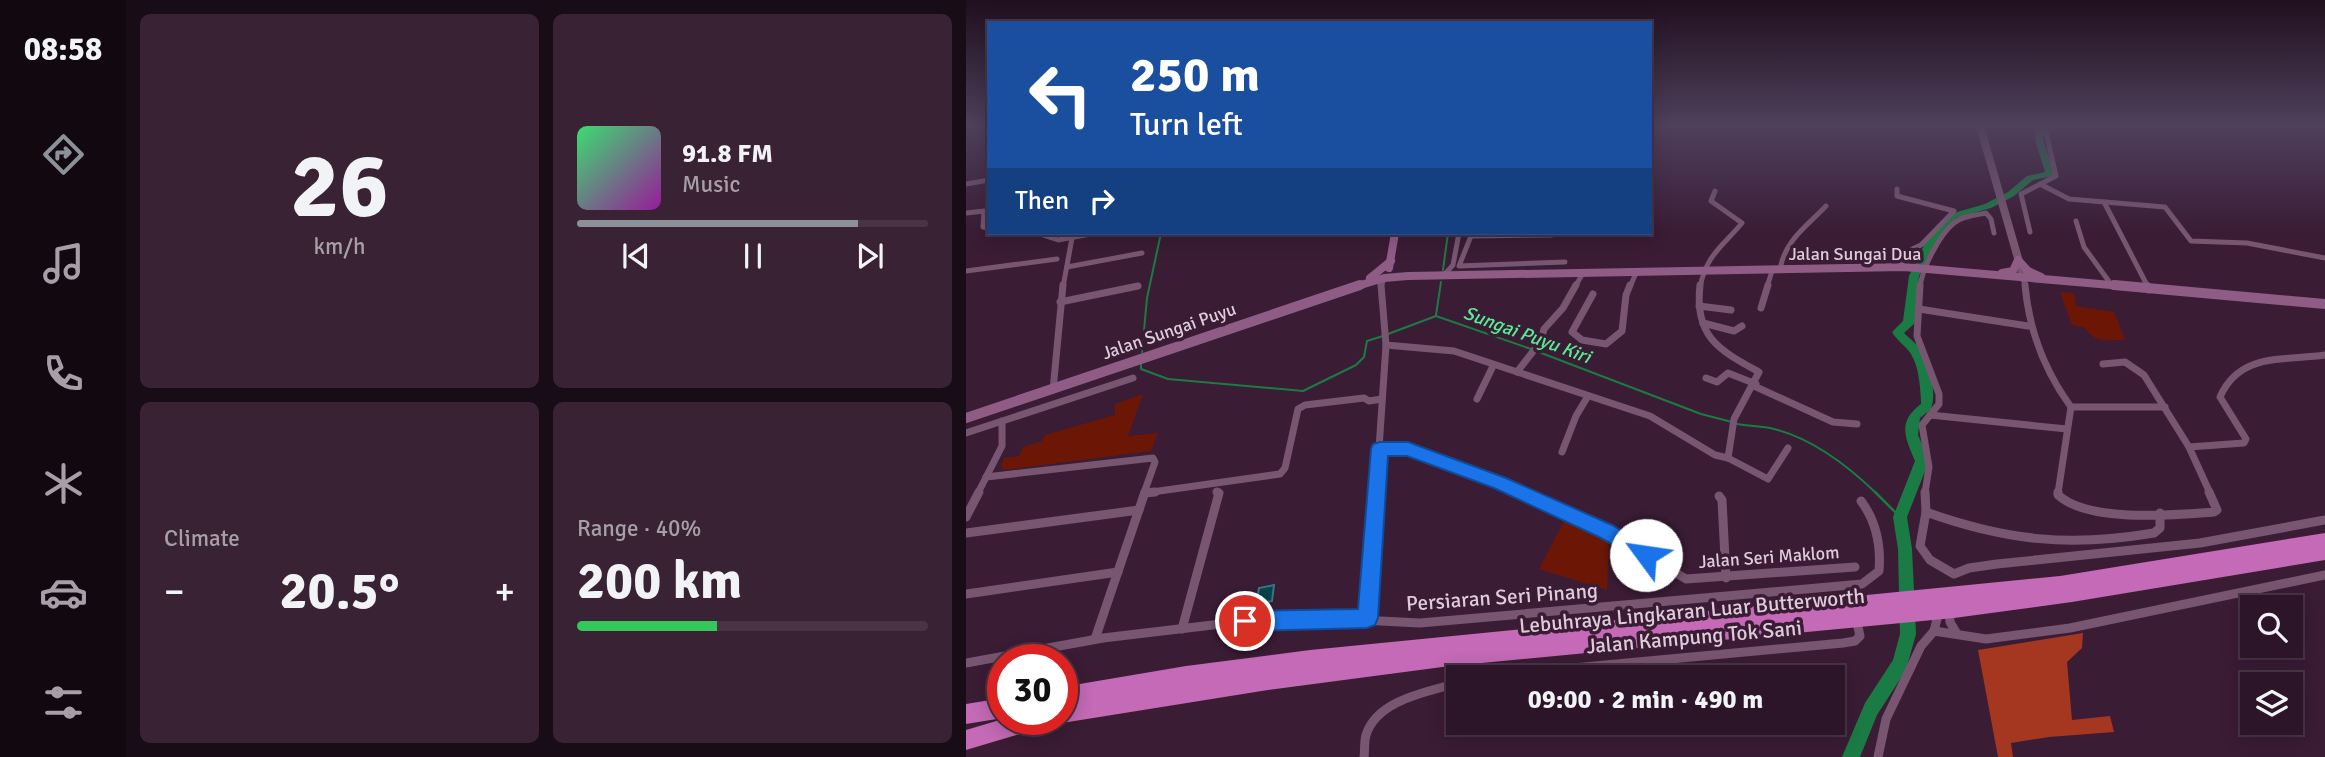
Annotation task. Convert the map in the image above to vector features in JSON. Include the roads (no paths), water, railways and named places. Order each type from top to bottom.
[{"type":"highway","name":"Lebuhraya Lingkaran Luar Butterworth","points":[[2068,589],[2325,540]]},
{"type":"highway","name":"Lebuhraya Lingkaran Luar Butterworth","points":[[1078,710],[1268,680],[1783,619],[2068,589],[2325,552]]},
{"type":"highway","name":"Lebuhraya Lingkaran Luar Butterworth","points":[[1078,694],[1300,659],[1783,619]]},
{"type":"highway","points":[[966,705],[987,702]]},
{"type":"highway","points":[[966,714],[987,711]]},
{"type":"highway","points":[[966,730],[987,726]]},
{"type":"highway","points":[[966,740],[987,734]]},
{"type":"main road","points":[[1384,278],[1390,264],[1395,235]]},
{"type":"main road","points":[[1982,275],[2013,271],[2018,260],[2028,271],[2059,282]]},
{"type":"main road","points":[[1390,264],[1408,276]]},
{"type":"main road","points":[[1342,291],[1372,277],[1390,264]]},
{"type":"main road","name":"Jalan Sungai Dua","points":[[1384,278],[1467,275],[1491,269],[1583,273],[1902,267],[2325,304]]},
{"type":"main road","name":"Jalan Sungai Puyu","points":[[966,418],[1384,278]]},
{"type":"street","points":[[1990,161],[2024,279],[2028,326],[2050,377],[2071,407],[2059,487],[2061,500],[2068,506],[2087,510],[2160,513],[2207,513],[2217,510],[2189,447],[2179,436],[2156,390],[2130,364],[2103,364]]},
{"type":"street","points":[[2030,232],[2030,222],[2020,202],[2021,194],[2056,176],[2053,161]]},
{"type":"street","points":[[966,184],[987,180]]},
{"type":"street","points":[[2040,184],[2069,199],[2165,207],[2191,241],[2247,243],[2325,258]]},
{"type":"street","points":[[1897,189],[1896,196],[1954,211],[1921,245],[1914,247],[1903,258],[1902,267]]},
{"type":"street","points":[[1715,191],[1711,201],[1742,223],[1716,249],[1705,271],[1700,284],[1699,306],[1703,323],[1706,333],[1720,350],[1759,372],[1755,385],[1728,431],[1728,458]]},
{"type":"street","points":[[2104,202],[2150,290]]},
{"type":"street","points":[[1761,308],[1782,255],[1791,240],[1826,206]]},
{"type":"street","points":[[966,213],[984,211],[983,227],[987,228]]},
{"type":"street","points":[[1994,233],[1991,219],[1986,214],[1959,219],[1932,251],[1921,278],[1918,341],[1931,367],[1939,394],[1939,404],[1922,425],[1930,467],[1924,495],[1926,512],[1920,546],[1930,560],[1954,573],[1997,564],[2200,543],[2325,520]]},
{"type":"street","points":[[2077,221],[2076,229],[2089,255],[2104,270],[2114,287]]},
{"type":"street","points":[[1040,235],[1047,239],[1087,235]]},
{"type":"street","points":[[1456,266],[1459,235]]},
{"type":"street","points":[[1444,275],[1456,266],[1471,236],[1552,235]]},
{"type":"street","points":[[1053,390],[1060,302],[1072,238]]},
{"type":"street","points":[[1067,267],[1142,253]]},
{"type":"street","points":[[966,271],[1057,259]]},
{"type":"street","points":[[1456,266],[1491,269],[1565,262]]},
{"type":"street","points":[[1456,266],[1467,275]]},
{"type":"street","points":[[1593,294],[1572,332],[1582,340],[1606,344],[1622,331],[1626,295],[1636,272]]},
{"type":"street","points":[[1517,372],[1537,345],[1544,329],[1563,308],[1583,273]]},
{"type":"street","points":[[1367,618],[1386,344],[1381,286],[1384,278]]},
{"type":"street","points":[[1060,302],[1138,286]]},
{"type":"street","points":[[1699,306],[1731,310]]},
{"type":"street","points":[[1919,310],[2028,326]]},
{"type":"street","points":[[1703,323],[1734,331],[1742,326]]},
{"type":"street","points":[[1386,344],[1454,351],[1650,416],[1714,455],[1728,458],[1768,479],[1788,448]]},
{"type":"street","points":[[2189,447],[2244,443],[2246,439],[2220,397],[2238,370],[2325,355]]},
{"type":"street","points":[[1477,399],[1493,366]]},
{"type":"street","points":[[1102,373],[1103,387]]},
{"type":"street","points":[[1706,378],[1717,382],[1728,373],[1833,422],[1857,424]]},
{"type":"street","points":[[966,433],[1133,378]]},
{"type":"street","points":[[1562,452],[1576,416],[1588,396]]},
{"type":"street","points":[[1144,493],[1280,474],[1285,468],[1298,409],[1305,405],[1364,398],[1369,401],[1382,399]]},
{"type":"street","points":[[2071,407],[2165,407]]},
{"type":"street","points":[[1930,415],[2067,429]]},
{"type":"street","points":[[966,517],[1004,441],[1002,421]]},
{"type":"street","name":"Jalan Seri Maklom","points":[[1380,449],[1408,449],[1500,483],[1605,531],[1686,579],[1726,579],[1855,567]]},
{"type":"street","points":[[986,477],[1153,458],[1155,462],[1095,639]]},
{"type":"street","points":[[1182,629],[1219,493],[1217,492]]},
{"type":"street","points":[[1719,496],[1722,500],[1726,579]]},
{"type":"street","name":"Persiaran Seri Pinang","points":[[966,663],[1095,639],[1244,621],[1367,618],[1420,623],[1863,584],[1879,571],[1880,561],[1871,513],[1861,501]]},
{"type":"street","points":[[966,533],[1139,510]]},
{"type":"street","points":[[1926,512],[2003,535],[2080,542],[2106,541],[2154,533],[2160,528],[2160,513]]},
{"type":"street","points":[[966,594],[1118,572]]},
{"type":"street","points":[[1954,573],[1947,602],[1950,622],[1957,634]]},
{"type":"street","points":[[1934,631],[1986,639],[2070,628],[2325,575]]},
{"type":"street","name":"Jalan Kampung Tok Sani","points":[[1602,665],[1855,641],[1860,636],[1860,630],[1846,585]]},
{"type":"street","points":[[1878,757],[1886,719],[1921,646],[1934,631],[1938,612],[1947,602]]},
{"type":"street","points":[[1364,757],[1365,736],[1373,720],[1385,710],[1446,687]]},
{"type":"waterway","points":[[1851,757],[1871,709],[1900,664],[1908,634],[1905,549],[1900,517],[1922,461],[1911,435],[1914,416],[1927,406],[1920,360],[1898,332],[1909,323],[1914,276],[1931,241],[1953,216],[1988,206],[2011,194],[2030,178],[2050,174],[2046,161]]},
{"type":"waterway","points":[[1142,352],[1147,298],[1161,235]]},
{"type":"waterway","points":[[1443,270],[1448,235]]},
{"type":"waterway","points":[[1436,315],[1441,282]]},
{"type":"waterway","name":"Sungai Puyu Kiri","points":[[1388,334],[1436,316],[1531,349]]},
{"type":"waterway","name":"Sungai Puyu Kiri","points":[[1141,365],[1141,369],[1168,379],[1303,391],[1356,365],[1364,357],[1367,341],[1383,336]]},
{"type":"waterway","name":"Sungai Puyu Kiri","points":[[1536,351],[1701,414],[1732,422]]},
{"type":"waterway","name":"Sungai Puyu Kiri","points":[[1737,424],[1770,428],[1800,438],[1828,453],[1876,493]]},
{"type":"waterway","name":"Sungai Puyu Kiri","points":[[1876,493],[1900,517]]}]
